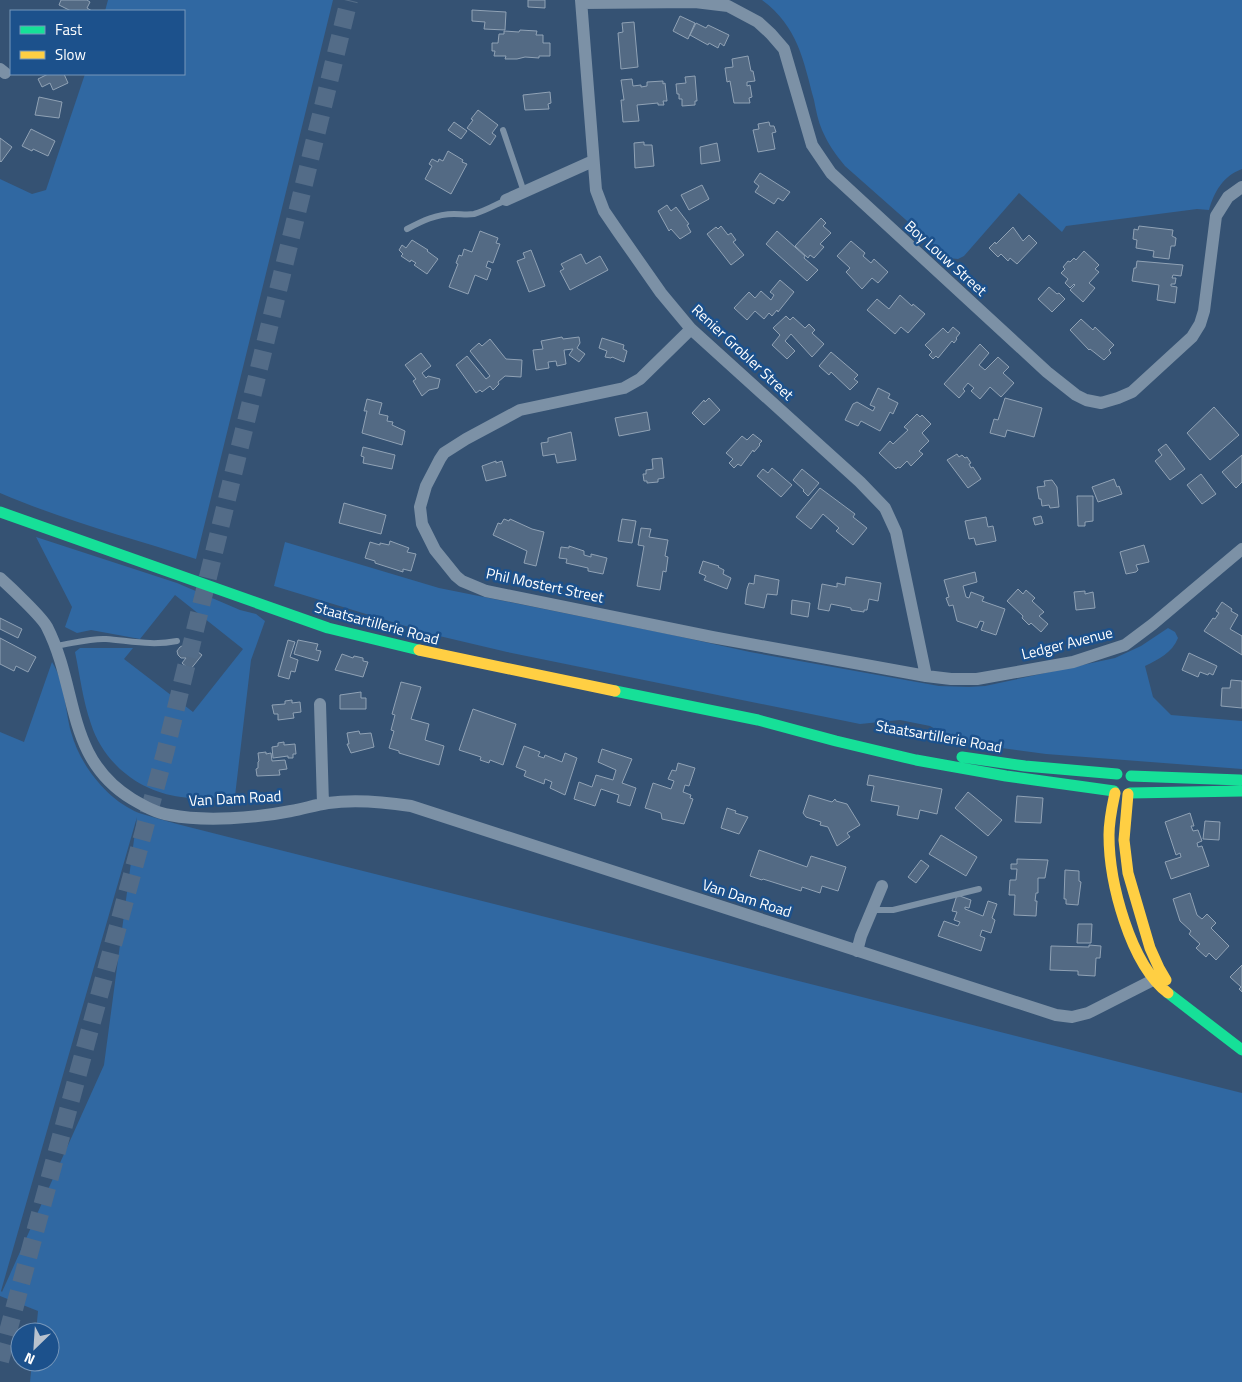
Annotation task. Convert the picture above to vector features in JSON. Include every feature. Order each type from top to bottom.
[{"type":"street","name":"Renier Grobler Street","points":[[582,1],[596,190],[604,211],[661,293],[691,330],[860,482],[884,508],[896,532],[926,676]]},
{"type":"street","name":"Boy Louw Street","points":[[582,1],[696,2],[728,6],[758,22],[784,49],[812,145],[831,173],[1047,372],[1076,396],[1086,400],[1101,403],[1132,392],[1192,337],[1200,324],[1204,311],[1216,216],[1228,197],[1242,187]]},
{"type":"street","points":[[506,200],[593,161]]},
{"type":"street","name":"Phil Mostert Street","points":[[691,330],[640,379],[624,388],[520,410],[444,452],[426,486],[420,507],[422,524],[435,550],[462,582],[486,591],[712,637],[926,676]]},
{"type":"street","name":"Staatsartillerie Road","points":[[0,512],[328,628],[428,652],[758,720],[803,733],[920,761],[1114,792]]},
{"type":"street","name":"Ledger Avenue","points":[[926,676],[951,679],[978,679],[1073,662],[1125,645],[1153,624],[1242,549]]},
{"type":"street","name":"Van Dam Road","points":[[0,578],[46,625],[62,661],[78,730],[87,752],[102,774],[122,793],[149,809],[168,815],[206,819],[275,814],[323,804],[370,802],[411,806],[1056,1015],[1072,1017],[1088,1013],[1158,978]]},
{"type":"street","points":[[320,704],[323,804]]},
{"type":"street","name":"Staatsartillerie Road","points":[[758,720],[803,725],[974,759],[1025,766],[1117,774]]},
{"type":"street","points":[[1242,780],[1131,776],[1124,772],[1117,774],[1111,782],[1114,792],[1109,827],[1114,882],[1128,930],[1158,978],[1188,1008],[1242,1050]]},
{"type":"street","points":[[1131,776],[1134,786],[1129,793],[1124,827],[1125,856],[1128,874],[1158,978]]},
{"type":"street","points":[[1114,792],[1120,795],[1129,793],[1242,791]]},
{"type":"street","points":[[857,951],[861,936],[882,886]]},
{"type":"lane","points":[[503,130],[524,192]]},
{"type":"lane","points":[[406,229],[438,215],[473,214],[506,200]]},
{"type":"lane","points":[[55,646],[104,639],[160,644],[177,641]]},
{"type":"lane","points":[[871,910],[893,910],[979,889]]},
{"type":"shaded area","points":[[108,0],[333,0],[196,559],[73,520],[0,493],[0,179],[32,194],[46,190],[85,75],[185,75],[185,10],[105,10]]},
{"type":"shaded area","points":[[762,0],[1242,0],[1242,169],[1235,172],[1220,185],[1209,210],[1197,209],[1066,226],[1062,232],[1019,193],[964,256],[958,259],[949,258],[845,166],[835,153],[821,127],[797,45],[784,21]]},
{"type":"shaded area","points":[[36,537],[177,583],[240,610],[256,614],[265,621],[251,660],[235,796],[194,798],[166,794],[151,789],[126,774],[105,752],[91,724],[75,652],[80,648],[133,648],[124,659],[193,712],[243,649],[175,595],[140,639],[91,630],[77,633],[65,627],[72,607]]},
{"type":"shaded area","points":[[285,542],[439,588],[750,652],[939,686],[985,686],[1115,658],[1141,646],[1168,628],[1175,632],[1178,638],[1172,648],[1165,655],[1145,666],[1153,697],[1171,715],[1242,721],[1242,769],[1046,754],[958,742],[930,726],[900,720],[860,724],[507,652],[435,635],[274,586]]},
{"type":"shaded area","points":[[52,662],[60,679],[71,732],[81,757],[96,780],[106,790],[127,807],[139,813],[1242,1093],[1242,1382],[30,1382],[31,1372],[60,1372],[60,1322],[37,1322],[38,1311],[0,1296],[0,732],[24,742]],"holes":[[[137,817],[104,1065],[1,1291]]]},
{"type":"building","points":[[61,0],[87,0],[90,2],[87,8],[90,10],[69,10],[59,5]]},
{"type":"building","points":[[528,0],[545,0],[545,8],[528,7]]},
{"type":"building","points":[[472,10],[506,12],[505,30],[484,29],[485,22],[472,21]]},
{"type":"building","points":[[680,16],[695,23],[688,39],[673,31]]},
{"type":"building","points":[[634,22],[638,67],[621,69],[618,33],[623,32],[622,23]]},
{"type":"building","points":[[696,23],[706,28],[708,25],[729,35],[724,46],[720,43],[718,48],[709,43],[708,45],[690,35]]},
{"type":"building","points":[[520,30],[537,31],[536,35],[543,35],[543,43],[550,43],[550,56],[505,59],[506,56],[494,56],[495,51],[492,51],[492,43],[498,43],[499,34],[504,34],[504,31],[519,32]]},
{"type":"building","points":[[748,56],[755,81],[747,82],[747,86],[750,85],[752,97],[749,98],[750,103],[734,103],[730,81],[727,82],[725,68],[733,67],[732,59]]},
{"type":"building","points":[[46,75],[64,75],[68,83],[53,90],[50,83],[42,87],[38,79]]},
{"type":"building","points":[[695,76],[697,101],[695,101],[695,105],[682,106],[682,99],[679,99],[679,94],[677,94],[676,84],[686,83],[685,77]]},
{"type":"building","points":[[632,79],[633,86],[641,85],[641,87],[647,86],[647,82],[663,81],[663,84],[665,83],[667,101],[663,101],[664,105],[658,105],[658,103],[637,105],[639,121],[623,122],[621,100],[624,100],[621,80]]},
{"type":"building","points":[[550,92],[551,103],[548,104],[549,109],[525,110],[523,95]]},
{"type":"building","points":[[39,97],[62,102],[59,118],[35,115]]},
{"type":"building","points":[[478,110],[498,125],[492,133],[496,136],[490,145],[467,128]]},
{"type":"building","points":[[454,122],[467,131],[461,139],[448,130]]},
{"type":"building","points":[[769,122],[770,126],[774,126],[776,132],[772,133],[775,149],[758,152],[753,130],[759,129],[758,124]]},
{"type":"building","points":[[31,129],[55,141],[48,156],[22,146]]},
{"type":"building","points":[[0,138],[12,147],[1,162],[0,161]]},
{"type":"building","points":[[644,142],[644,145],[652,145],[654,166],[635,168],[634,143]]},
{"type":"building","points":[[717,143],[720,161],[701,164],[700,147]]},
{"type":"building","points":[[448,151],[467,164],[451,194],[425,179],[432,166],[429,164],[432,159],[438,162],[439,159],[443,161]]},
{"type":"building","points":[[760,173],[790,192],[783,201],[778,198],[774,204],[755,192],[759,186],[754,182]]},
{"type":"building","points":[[702,185],[709,199],[689,210],[681,195]]},
{"type":"building","points":[[667,205],[671,211],[676,207],[689,224],[687,225],[691,232],[680,239],[671,229],[669,231],[658,211]]},
{"type":"building","points":[[821,218],[826,223],[823,226],[831,233],[820,244],[824,247],[814,258],[810,255],[808,258],[795,246]]},
{"type":"building","points":[[721,226],[728,235],[731,233],[736,240],[733,242],[744,255],[731,265],[707,234],[716,227],[718,229]]},
{"type":"building","points":[[1139,226],[1173,230],[1172,236],[1176,238],[1175,246],[1171,246],[1169,259],[1153,257],[1154,251],[1136,248],[1137,240],[1133,239],[1134,229],[1138,230]]},
{"type":"building","points":[[1013,227],[1023,241],[1029,235],[1037,243],[1017,264],[1010,258],[1008,261],[1001,254],[998,257],[989,248],[995,242],[996,244]]},
{"type":"building","points":[[480,231],[498,238],[496,243],[500,244],[493,263],[488,261],[486,267],[491,269],[487,280],[475,275],[468,294],[449,287],[458,264],[456,263],[459,255],[462,256],[464,249],[472,252]]},
{"type":"building","points":[[777,231],[818,270],[807,281],[766,244]]},
{"type":"building","points":[[412,240],[438,259],[427,274],[414,265],[416,263],[411,260],[410,262],[401,256],[403,254],[399,250],[402,245],[406,248]]},
{"type":"building","points":[[851,241],[865,253],[863,256],[871,263],[874,259],[888,272],[878,283],[872,278],[862,289],[846,272],[850,268],[837,256]]},
{"type":"building","points":[[531,250],[545,286],[529,292],[517,261],[525,258],[523,253]]},
{"type":"building","points":[[1084,251],[1099,265],[1095,269],[1099,272],[1089,283],[1095,288],[1083,302],[1070,290],[1075,285],[1070,288],[1065,283],[1068,279],[1061,273],[1068,261],[1070,262],[1074,258],[1076,260]]},
{"type":"building","points":[[581,254],[586,264],[600,256],[608,270],[570,290],[560,271],[564,269],[561,264]]},
{"type":"building","points":[[1137,261],[1183,265],[1181,276],[1173,275],[1172,278],[1176,278],[1175,284],[1171,284],[1171,286],[1177,287],[1175,303],[1157,300],[1159,285],[1132,281]]},
{"type":"building","points":[[780,280],[794,292],[778,312],[777,310],[772,316],[769,313],[764,319],[755,311],[747,320],[734,308],[749,292],[755,298],[761,291],[771,300],[774,295],[770,292]]},
{"type":"building","points":[[1049,287],[1065,299],[1052,312],[1038,299]]},
{"type":"building","points":[[900,295],[925,314],[908,333],[901,327],[895,334],[867,310],[877,299],[889,309]]},
{"type":"building","points":[[786,316],[790,320],[793,317],[805,328],[809,324],[815,330],[812,333],[824,344],[812,357],[791,334],[785,341],[795,351],[787,359],[772,345],[780,335],[773,328]]},
{"type":"building","points":[[1081,319],[1093,330],[1095,327],[1114,345],[1109,350],[1111,353],[1104,360],[1089,350],[1070,330]]},
{"type":"building","points":[[953,327],[960,333],[957,339],[954,343],[952,341],[938,358],[936,356],[933,359],[929,355],[932,352],[925,345],[943,328],[948,333]]},
{"type":"building","points":[[562,337],[563,339],[579,337],[580,343],[577,348],[585,354],[579,362],[569,355],[573,349],[564,350],[566,364],[557,366],[556,361],[548,362],[549,368],[536,370],[533,350],[543,349],[541,341]]},
{"type":"building","points":[[602,338],[624,345],[623,349],[627,351],[624,362],[612,357],[605,357],[607,351],[599,348]]},
{"type":"building","points":[[490,339],[506,359],[522,360],[521,377],[505,376],[493,390],[490,386],[482,392],[480,390],[476,393],[456,365],[467,356],[486,379],[490,376],[470,351],[479,343],[482,346]]},
{"type":"building","points":[[980,344],[989,353],[979,365],[985,370],[998,357],[1009,367],[1003,373],[1014,383],[1001,397],[990,387],[980,399],[971,391],[974,388],[968,383],[963,389],[965,391],[959,398],[944,384]]},
{"type":"building","points":[[831,352],[858,375],[854,379],[858,382],[850,390],[831,372],[829,375],[819,366]]},
{"type":"building","points":[[421,353],[431,366],[422,373],[426,378],[428,376],[440,379],[438,388],[429,390],[422,396],[413,381],[416,379],[405,365]]},
{"type":"building","points":[[878,388],[890,394],[888,398],[898,403],[893,414],[890,412],[880,431],[861,421],[858,426],[845,420],[853,404],[857,402],[873,411],[875,407],[870,405]]},
{"type":"building","points":[[709,398],[720,410],[704,425],[692,413],[704,400],[705,402]]},
{"type":"building","points":[[1005,398],[1042,408],[1034,437],[1007,430],[1005,437],[990,433],[994,419],[998,420]]},
{"type":"building","points":[[367,399],[382,403],[379,414],[388,416],[387,421],[393,422],[392,425],[405,431],[402,445],[362,433],[367,411],[364,411]]},
{"type":"building","points":[[1214,407],[1239,435],[1210,460],[1187,433]]},
{"type":"building","points":[[647,412],[650,430],[619,436],[615,418]]},
{"type":"building","points":[[917,414],[920,417],[922,415],[931,424],[922,433],[929,441],[919,451],[923,454],[911,466],[907,461],[900,468],[896,469],[879,453],[890,441],[893,444],[908,430],[904,427]]},
{"type":"building","points":[[571,432],[576,460],[557,463],[555,454],[543,456],[541,443],[548,442],[548,438]]},
{"type":"building","points":[[753,434],[762,441],[760,445],[754,452],[753,450],[741,466],[738,464],[734,468],[729,463],[733,459],[726,453],[742,436],[747,440]]},
{"type":"building","points":[[1166,444],[1185,469],[1170,480],[1155,461],[1162,455],[1158,450]]},
{"type":"building","points":[[363,447],[395,455],[392,469],[363,463],[364,457],[361,456]]},
{"type":"building","points":[[957,454],[959,457],[962,455],[965,458],[967,457],[971,463],[969,464],[971,468],[973,467],[981,479],[968,488],[947,460]]},
{"type":"building","points":[[1242,455],[1242,482],[1236,488],[1222,472]]},
{"type":"building","points":[[662,458],[664,478],[658,479],[658,482],[647,483],[647,481],[644,481],[643,474],[646,474],[646,470],[653,469],[652,459]]},
{"type":"building","points":[[496,461],[496,463],[502,461],[506,476],[486,481],[482,466]]},
{"type":"building","points":[[772,468],[792,485],[781,497],[757,476],[763,469],[768,473]]},
{"type":"building","points":[[802,469],[819,483],[808,496],[793,480]]},
{"type":"building","points":[[1201,474],[1216,494],[1202,504],[1187,485]]},
{"type":"building","points":[[1114,479],[1122,494],[1098,502],[1092,487]]},
{"type":"building","points":[[1052,480],[1057,487],[1059,507],[1050,508],[1049,505],[1042,506],[1037,487],[1045,486],[1044,481]]},
{"type":"building","points":[[820,488],[855,514],[853,517],[867,528],[853,545],[836,531],[839,528],[823,514],[811,529],[796,517]]},
{"type":"building","points":[[1077,496],[1093,496],[1093,521],[1085,522],[1085,526],[1078,526]]},
{"type":"building","points":[[344,503],[386,515],[381,534],[339,523]]},
{"type":"building","points":[[1041,516],[1043,523],[1035,525],[1033,518]]},
{"type":"building","points":[[986,517],[988,527],[993,526],[996,541],[976,545],[974,538],[969,539],[965,521]]},
{"type":"building","points":[[504,519],[509,521],[510,519],[544,532],[536,566],[524,563],[527,551],[493,535],[498,523],[501,524]]},
{"type":"building","points":[[622,519],[636,521],[632,543],[618,541]]},
{"type":"building","points":[[641,528],[651,529],[649,537],[668,540],[665,556],[668,557],[666,572],[663,571],[660,590],[637,586],[644,546],[638,545]]},
{"type":"building","points":[[390,541],[409,548],[407,552],[416,554],[411,571],[403,569],[403,572],[365,558],[370,542],[389,545]]},
{"type":"building","points":[[1144,545],[1149,562],[1136,565],[1138,570],[1136,572],[1126,574],[1120,552]]},
{"type":"building","points":[[569,546],[584,551],[584,555],[591,557],[591,554],[607,558],[603,574],[566,563],[567,559],[559,558],[561,547],[569,548]]},
{"type":"building","points":[[703,561],[719,566],[724,570],[723,574],[731,578],[727,589],[704,580],[706,576],[699,573]]},
{"type":"building","points":[[975,572],[977,582],[963,586],[966,597],[969,598],[971,592],[984,597],[982,601],[1005,609],[996,635],[981,630],[984,622],[980,621],[977,628],[957,621],[953,605],[949,606],[946,598],[949,597],[944,580]]},
{"type":"building","points":[[755,575],[779,580],[777,595],[767,594],[764,608],[745,604],[749,583],[754,584]]},
{"type":"building","points":[[846,577],[881,583],[878,601],[869,599],[867,610],[864,610],[864,612],[831,604],[829,611],[818,609],[822,584],[837,587],[837,583],[845,585]]},
{"type":"building","points":[[1018,589],[1023,594],[1026,590],[1035,598],[1032,601],[1044,612],[1039,616],[1048,624],[1041,632],[1031,623],[1029,625],[1022,618],[1023,616],[1007,601]]},
{"type":"building","points":[[1085,591],[1085,594],[1093,592],[1095,608],[1076,610],[1074,592]]},
{"type":"building","points":[[792,600],[810,603],[808,617],[791,614]]},
{"type":"building","points":[[1222,602],[1238,615],[1230,629],[1242,636],[1242,655],[1204,631],[1219,613],[1216,611]]},
{"type":"building","points":[[0,618],[22,629],[18,638],[0,629]]},
{"type":"building","points":[[0,638],[36,657],[28,672],[16,666],[14,671],[0,664]]},
{"type":"building","points":[[288,640],[295,642],[290,657],[298,660],[295,672],[291,671],[289,679],[278,676]]},
{"type":"building","points":[[298,640],[318,644],[316,650],[321,651],[318,661],[294,654]]},
{"type":"building","points":[[184,645],[190,653],[193,648],[202,655],[190,670],[182,663],[186,658],[181,658],[177,651]]},
{"type":"building","points":[[1189,653],[1217,666],[1213,675],[1200,672],[1198,677],[1182,670]]},
{"type":"building","points":[[342,654],[353,658],[354,656],[363,658],[363,661],[368,662],[363,677],[335,670]]},
{"type":"building","points":[[1231,680],[1242,681],[1242,708],[1221,706],[1222,688],[1230,688]]},
{"type":"building","points":[[401,682],[421,687],[411,719],[429,724],[425,740],[444,746],[439,765],[399,753],[399,751],[389,748],[394,731],[391,730],[395,715],[392,714]]},
{"type":"building","points":[[361,692],[361,698],[366,698],[366,709],[340,709],[340,695]]},
{"type":"building","points":[[292,700],[292,703],[300,702],[301,712],[293,713],[294,718],[278,720],[278,714],[274,714],[272,705],[285,704],[285,701]]},
{"type":"building","points":[[473,709],[516,724],[503,765],[490,760],[489,763],[480,760],[481,757],[459,750]]},
{"type":"building","points":[[359,731],[360,734],[371,733],[374,747],[351,753],[347,744],[349,744],[347,733]]},
{"type":"building","points":[[284,742],[284,745],[295,744],[296,754],[293,754],[293,758],[288,758],[288,756],[273,758],[272,747]]},
{"type":"building","points":[[524,746],[540,752],[538,756],[544,758],[545,755],[562,762],[565,753],[577,758],[565,795],[550,788],[552,782],[545,779],[544,784],[524,776],[526,771],[516,767]]},
{"type":"building","points":[[602,749],[632,759],[622,783],[636,788],[630,806],[617,802],[619,795],[601,789],[595,806],[574,799],[579,782],[592,787],[596,775],[613,780],[616,770],[598,762]]},
{"type":"building","points":[[266,752],[266,754],[271,753],[272,761],[285,760],[287,769],[279,770],[280,775],[257,776],[258,753]]},
{"type":"building","points":[[678,763],[695,768],[689,786],[685,785],[683,792],[691,795],[690,798],[693,799],[684,824],[662,819],[661,813],[645,808],[653,783],[671,789],[674,781],[668,779],[672,770],[676,771]]},
{"type":"building","points":[[869,775],[942,789],[937,814],[920,810],[918,819],[897,815],[899,806],[871,801],[874,786],[867,785]]},
{"type":"building","points":[[968,792],[1002,820],[988,836],[955,808]]},
{"type":"building","points":[[809,795],[832,802],[835,799],[847,804],[860,825],[847,833],[850,837],[837,846],[828,827],[820,825],[821,822],[806,817],[803,813]]},
{"type":"building","points":[[1017,796],[1043,798],[1041,823],[1015,822]]},
{"type":"building","points":[[727,808],[748,817],[739,834],[721,828]]},
{"type":"building","points":[[1190,813],[1194,826],[1191,826],[1193,831],[1198,830],[1202,841],[1197,843],[1198,847],[1202,846],[1209,866],[1171,879],[1165,862],[1181,857],[1180,853],[1176,855],[1165,822]]},
{"type":"building","points":[[1205,821],[1220,822],[1219,840],[1203,839]]},
{"type":"building","points":[[941,835],[977,857],[966,876],[929,854]]},
{"type":"building","points":[[759,850],[807,867],[811,856],[846,867],[838,891],[822,886],[820,893],[802,887],[801,891],[750,876]]},
{"type":"building","points":[[1017,859],[1048,860],[1045,878],[1038,878],[1038,893],[1036,893],[1035,901],[1037,901],[1036,916],[1014,915],[1015,895],[1009,895],[1010,880],[1016,880],[1017,869],[1011,869],[1011,864],[1017,864]]},
{"type":"building","points":[[921,860],[929,866],[916,883],[908,877]]},
{"type":"building","points":[[1065,870],[1079,871],[1079,881],[1081,882],[1078,905],[1066,904],[1066,899],[1064,899]]},
{"type":"building","points":[[1190,893],[1197,915],[1202,919],[1207,914],[1216,923],[1211,928],[1229,946],[1216,960],[1209,953],[1206,957],[1196,948],[1200,944],[1189,934],[1191,931],[1180,921],[1173,899]]},
{"type":"building","points":[[957,895],[971,900],[969,908],[965,907],[965,909],[983,916],[988,901],[997,904],[992,918],[995,920],[991,933],[982,930],[980,936],[985,938],[981,951],[938,936],[944,921],[958,926],[960,922],[954,920],[957,912],[952,911]]},
{"type":"building","points":[[1078,924],[1092,924],[1091,943],[1077,943]]},
{"type":"building","points":[[1089,945],[1101,946],[1100,958],[1096,958],[1095,976],[1078,975],[1078,971],[1050,970],[1051,946],[1089,947]]},
{"type":"building","points":[[1242,965],[1242,992],[1239,989],[1241,987],[1230,977]]},
{"type":"tunnel","points":[[0,1361],[165,753],[349,0]]},
{"type":"traffic: fast","points":[[0,512],[328,628],[419,650]]},
{"type":"traffic: fast","points":[[615,691],[758,720],[916,760],[1006,776],[1114,791]]},
{"type":"traffic: fast","points":[[962,757],[1025,766],[1117,774]]},
{"type":"traffic: fast","points":[[1131,776],[1240,780]]},
{"type":"traffic: fast","points":[[1130,793],[1242,791]]},
{"type":"traffic: fast","points":[[1168,993],[1242,1050]]},
{"type":"traffic: slow","points":[[419,650],[615,691]]},
{"type":"traffic: slow","points":[[1115,793],[1110,819],[1110,854],[1124,921],[1143,963],[1155,980],[1168,993]]},
{"type":"traffic: slow","points":[[1128,794],[1124,840],[1128,873],[1150,948],[1166,980]]}]
